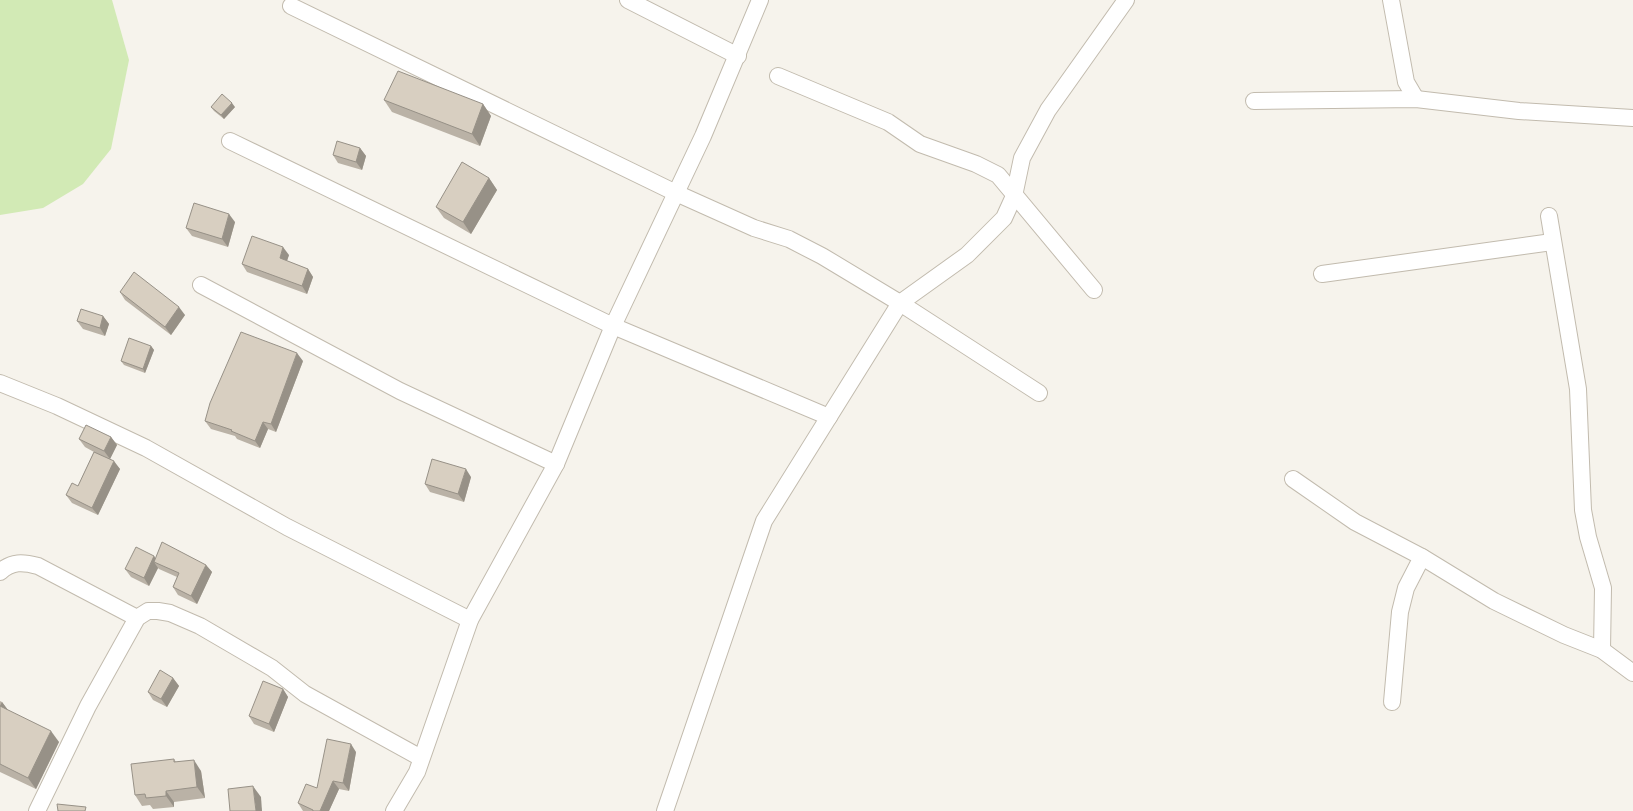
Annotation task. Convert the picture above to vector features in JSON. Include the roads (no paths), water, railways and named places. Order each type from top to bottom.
[{"type":"street","points":[[628,0],[738,56]]},
{"type":"street","points":[[394,811],[403,798],[422,758],[470,620],[556,464],[613,326],[738,56],[760,0]]},
{"type":"street","points":[[665,811],[764,522],[900,303],[967,255],[1004,218],[1014,196],[1022,158],[1048,110],[1126,0]]},
{"type":"street","points":[[1391,0],[1406,82],[1416,99]]},
{"type":"street","points":[[291,6],[676,193],[754,228],[789,239],[900,303],[1039,393]]},
{"type":"street","points":[[778,76],[888,122],[920,144],[998,174],[1014,196],[1094,290]]},
{"type":"street","points":[[1254,101],[1416,99],[1519,111],[1633,118]]},
{"type":"street","points":[[230,141],[613,326],[828,418]]},
{"type":"street","points":[[1549,216],[1578,389],[1583,510],[1588,537],[1602,588],[1602,650]]},
{"type":"street","points":[[1322,274],[1552,242]]},
{"type":"street","points":[[201,285],[400,391],[556,464]]},
{"type":"street","points":[[0,383],[57,406],[146,448],[287,527],[470,620]]},
{"type":"street","points":[[1293,479],[1355,522],[1422,557],[1494,601],[1564,635],[1602,650],[1633,673]]},
{"type":"street","points":[[1392,702],[1400,612],[1406,588],[1422,557]]},
{"type":"street","points":[[0,572],[12,564],[24,562],[38,566],[137,618]]},
{"type":"street","points":[[37,811],[88,706],[137,618],[148,612],[170,613],[200,626],[272,668],[306,694],[422,758]]}]
